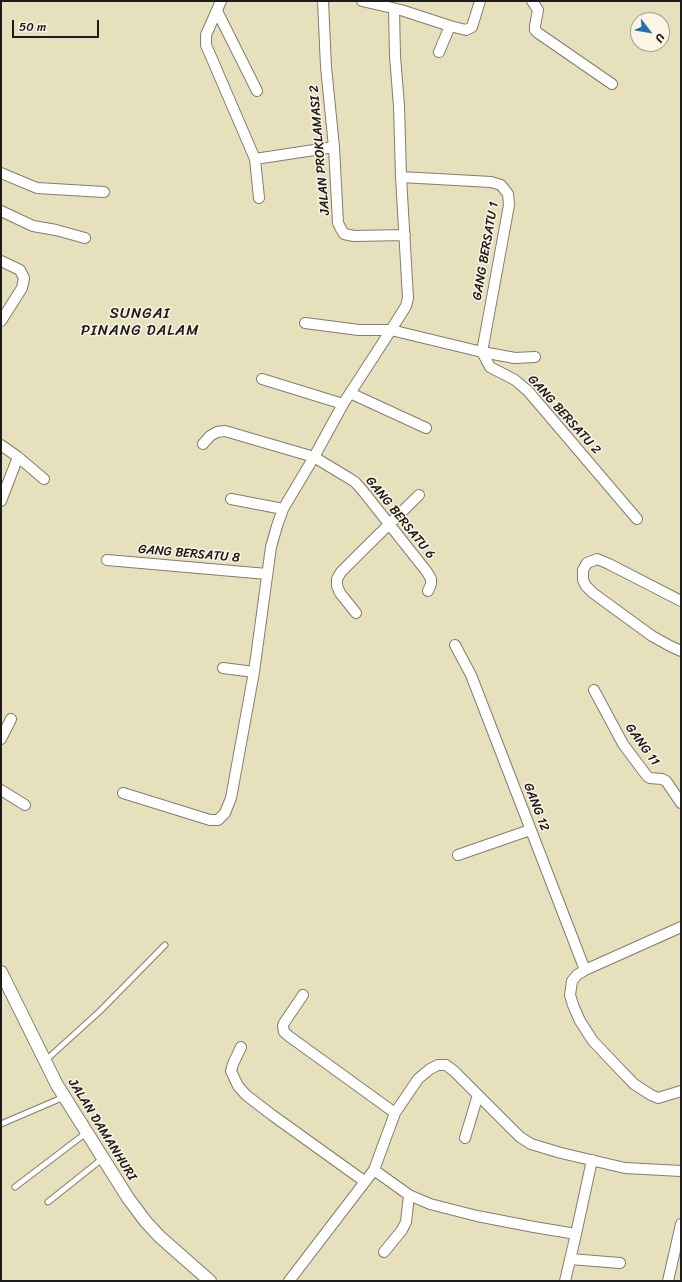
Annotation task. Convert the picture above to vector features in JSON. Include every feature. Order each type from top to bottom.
[{"type":"street","points":[[221,1],[206,35],[206,45],[255,159],[258,198]]},
{"type":"street","name":"JALAN PROKLAMASI 2","points":[[323,1],[326,66],[334,147],[338,223],[344,234],[354,236],[405,235]]},
{"type":"street","points":[[362,1],[399,6],[450,26],[466,30],[472,27],[480,1]]},
{"type":"street","points":[[532,1],[538,10],[535,30],[612,84]]},
{"type":"street","points":[[123,793],[210,820],[218,820],[225,814],[231,798],[254,672],[271,547],[284,509],[343,404],[406,306],[408,298],[401,177],[399,106],[394,56],[399,6]]},
{"type":"street","points":[[217,11],[258,91]]},
{"type":"street","points":[[439,52],[450,26]]},
{"type":"street","points":[[255,159],[334,147]]},
{"type":"street","points":[[1,173],[36,188],[104,192]]},
{"type":"street","name":"GANG BERSATU 1","points":[[401,177],[491,182],[501,185],[508,194],[509,205],[482,352]]},
{"type":"street","points":[[1,211],[33,226],[56,230],[85,238]]},
{"type":"street","points":[[1,261],[20,270],[24,278],[22,288],[1,321]]},
{"type":"street","points":[[305,323],[360,330],[391,330],[482,352],[515,358],[534,357]]},
{"type":"street","name":"GANG BERSATU 2","points":[[482,352],[490,367],[515,380],[528,391],[637,519]]},
{"type":"street","points":[[262,378],[343,404]]},
{"type":"street","points":[[350,394],[426,428]]},
{"type":"street","name":"GANG BERSATU 6","points":[[203,444],[210,436],[217,432],[225,431],[314,458],[356,482],[390,523],[431,579],[431,584],[428,591]]},
{"type":"street","points":[[1,445],[44,479]]},
{"type":"street","points":[[1,501],[18,457]]},
{"type":"street","points":[[356,613],[340,593],[337,586],[337,579],[341,572],[419,495]]},
{"type":"street","points":[[231,499],[284,509]]},
{"type":"street","points":[[681,601],[609,564],[596,559],[587,562],[582,570],[583,580],[586,586],[594,593],[652,636],[681,651]]},
{"type":"street","name":"GANG BERSATU 8","points":[[108,560],[267,574]]},
{"type":"street","name":"GANG 12","points":[[455,645],[471,675],[585,970]]},
{"type":"street","points":[[223,668],[254,672]]},
{"type":"street","name":"GANG 11","points":[[594,690],[623,744],[647,776],[666,781],[681,802]]},
{"type":"street","points":[[1,739],[11,719]]},
{"type":"street","points":[[1,790],[25,805]]},
{"type":"street","points":[[458,855],[530,830]]},
{"type":"street","points":[[681,927],[585,970],[577,975],[572,981],[570,995],[580,1021],[594,1041],[634,1084],[651,1096],[658,1098],[681,1091]]},
{"type":"street","name":"JALAN DAMANHURI","points":[[1,972],[64,1097],[128,1198],[146,1222],[160,1237],[210,1281]]},
{"type":"street","points":[[303,995],[284,1023],[284,1032],[395,1113]]},
{"type":"street","points":[[241,1047],[231,1071],[238,1086],[246,1095],[364,1182]]},
{"type":"street","points":[[289,1281],[374,1170],[395,1113],[418,1079],[430,1069],[438,1065],[446,1065],[454,1071],[520,1138],[531,1144],[625,1168],[681,1171]]},
{"type":"street","points":[[465,1138],[478,1095]]},
{"type":"street","points":[[565,1281],[592,1160]]},
{"type":"street","points":[[374,1170],[409,1195],[430,1204],[477,1216],[576,1234]]},
{"type":"street","points":[[384,1252],[402,1230],[406,1222],[409,1195]]},
{"type":"street","points":[[668,1281],[681,1224]]},
{"type":"street","points":[[570,1259],[620,1263]]},
{"type":"lane","points":[[45,1061],[100,1011],[165,945]]},
{"type":"lane","points":[[1,1124],[64,1097]]},
{"type":"lane","points":[[15,1187],[87,1132]]},
{"type":"lane","points":[[48,1202],[103,1158]]},
{"type":"district","name":"SUNGAI PINANG DALAM","points":[[140,322]]}]
